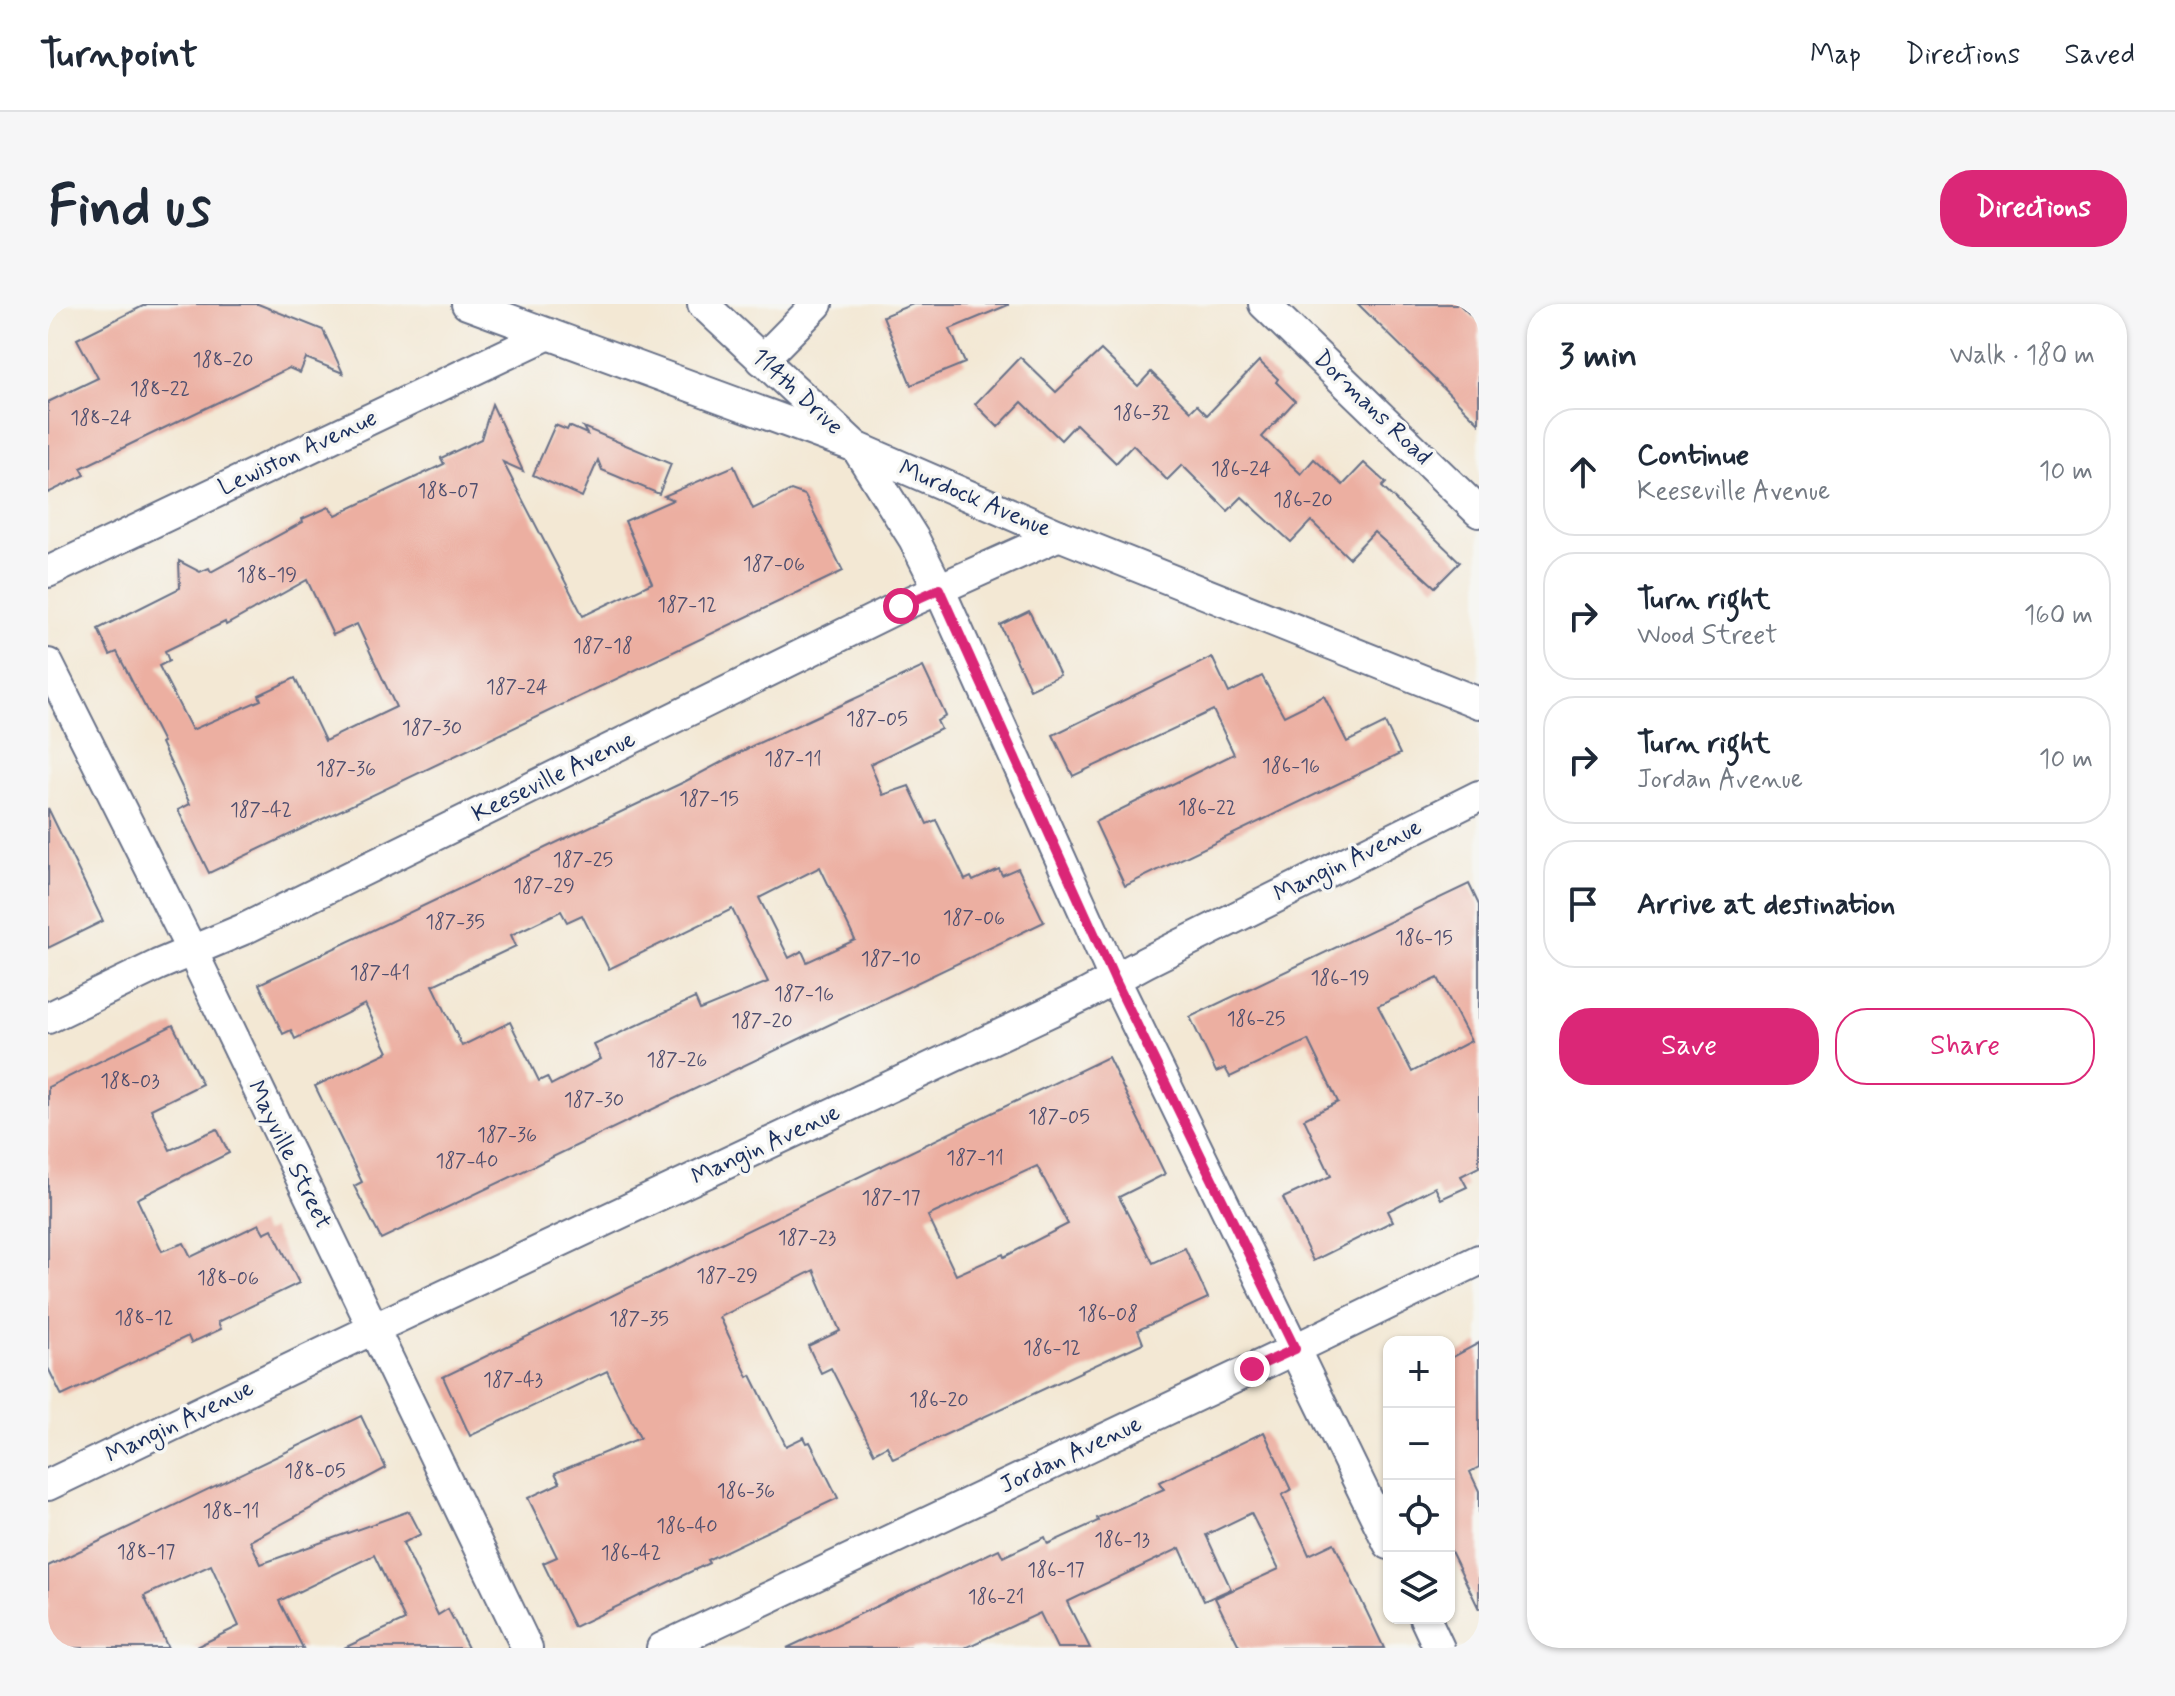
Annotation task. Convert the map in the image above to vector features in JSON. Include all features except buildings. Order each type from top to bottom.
[{"type":"street","name":"Murdock Avenue","points":[[467,304],[856,447],[1059,535],[1479,703]]},
{"type":"street","name":"114th Drive","points":[[703,304],[856,447]]},
{"type":"street","points":[[762,360],[817,304]]},
{"type":"street","name":"Dormans Road","points":[[1264,304],[1479,512]]},
{"type":"street","name":"Lewiston Avenue","points":[[48,572],[549,334]]},
{"type":"street","points":[[856,447],[914,539],[939,589],[1115,980],[1383,1532]]},
{"type":"street","name":"Keeseville Avenue","points":[[48,1018],[244,929],[939,589],[1059,535]]},
{"type":"street","name":"Mayville Street","points":[[48,664],[192,951],[527,1648]]},
{"type":"street","name":"Mangin Avenue","points":[[48,1485],[1115,980],[1479,796]]},
{"type":"street","name":"Jordan Avenue","points":[[662,1648],[1479,1260]]},
{"type":"street","points":[[1428,1624],[1439,1648]]},
{"type":"route","points":[[901,606],[939,589],[1115,980],[1295,1349],[1252,1369]]}]
